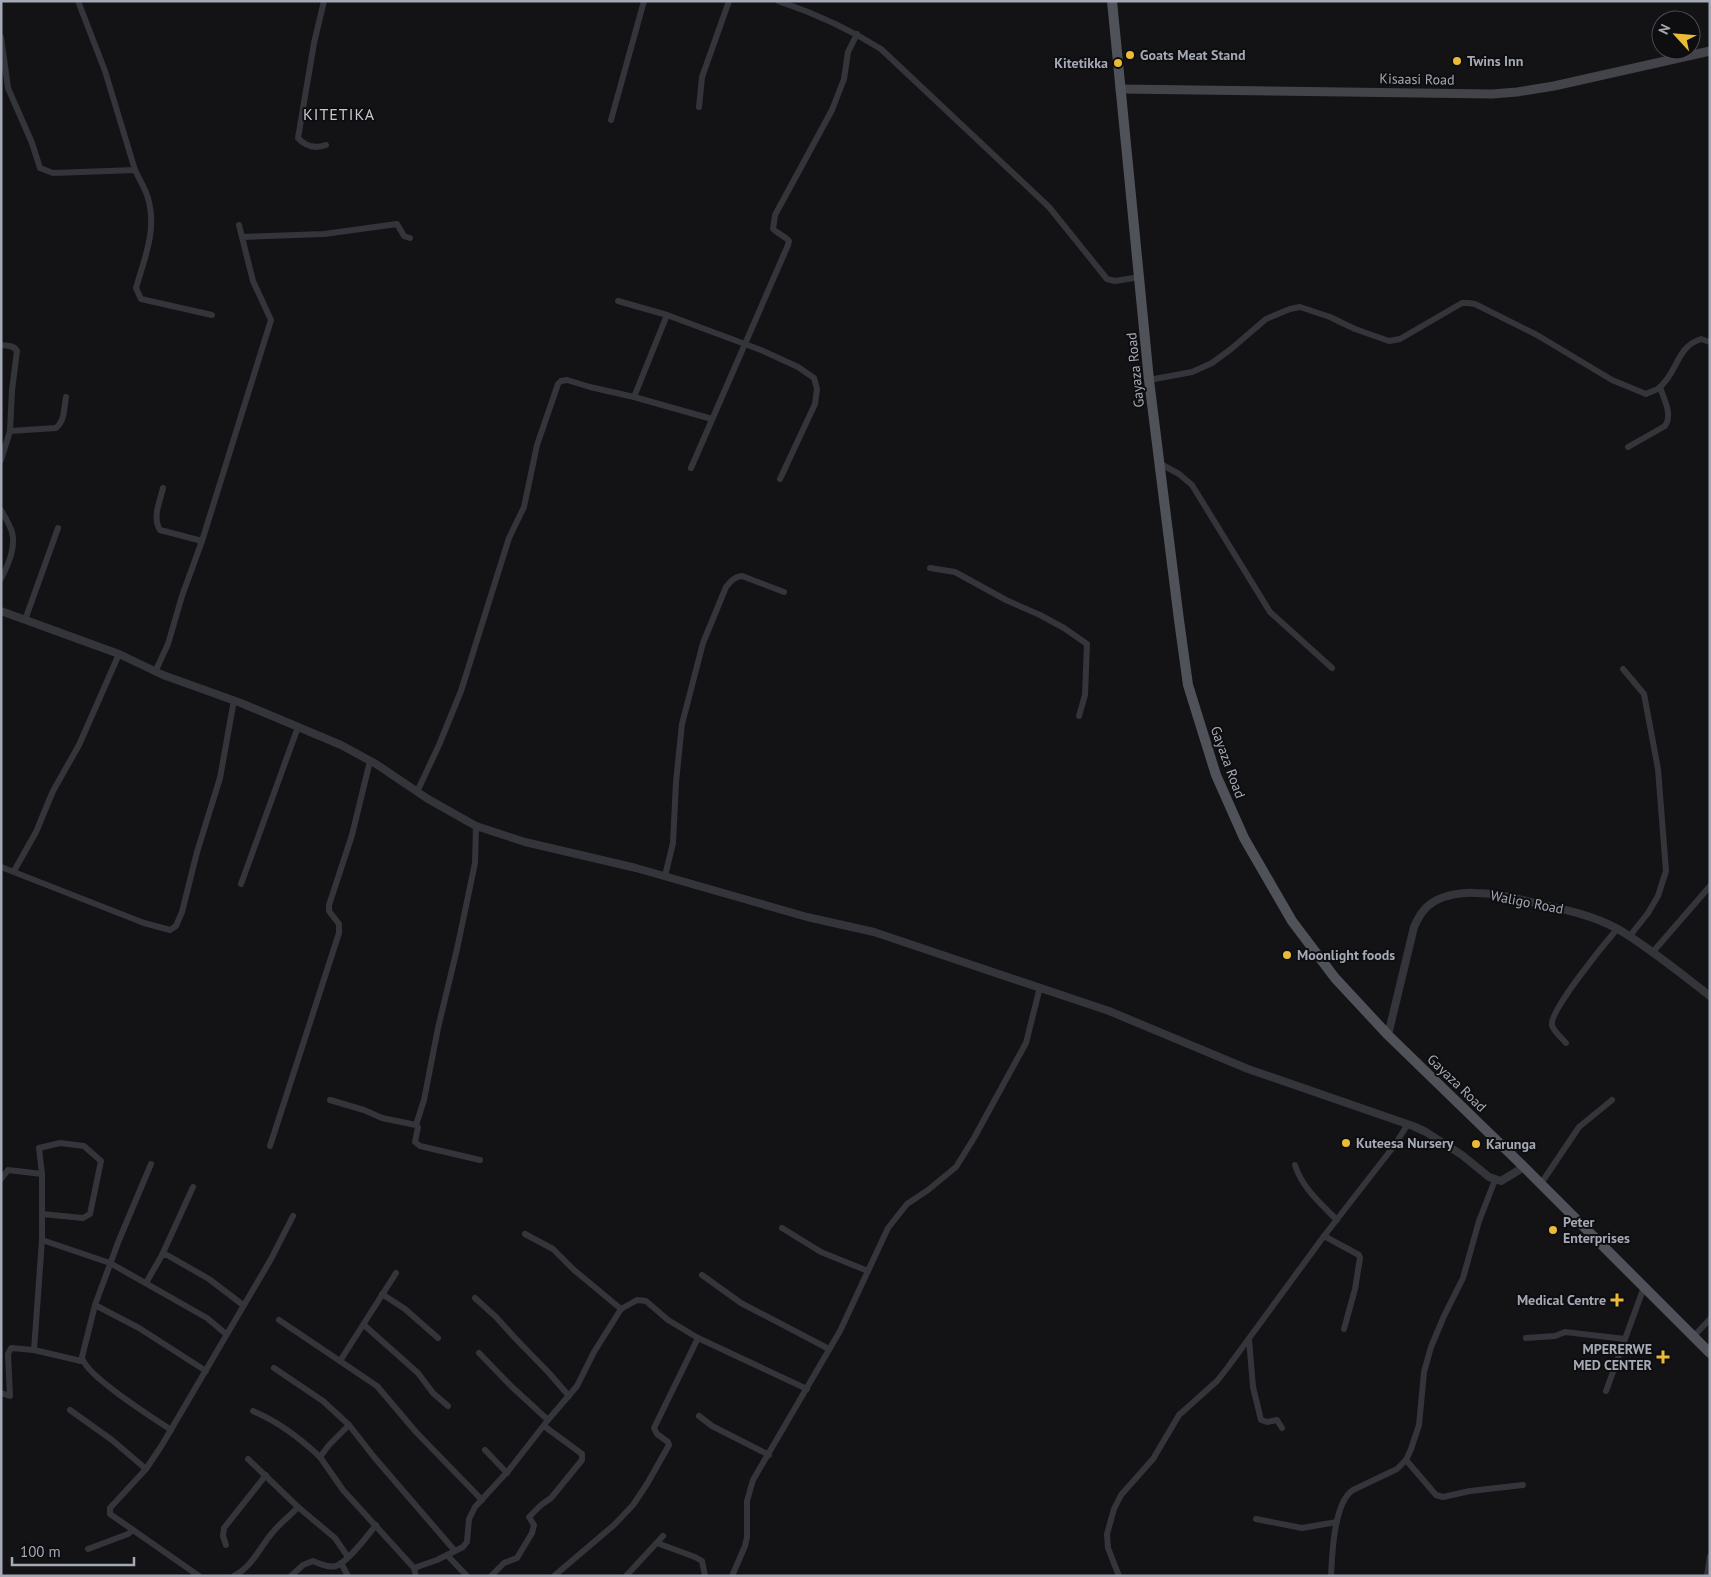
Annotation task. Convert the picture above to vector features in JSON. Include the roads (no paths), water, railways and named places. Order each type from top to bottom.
[{"type":"main road","name":"Gayaza Road","points":[[1112,1],[1149,380],[1188,685],[1216,775],[1244,838],[1292,921],[1334,978],[1388,1035],[1524,1167],[1710,1353]]},
{"type":"main road","name":"Kisaasi Road","points":[[1120,89],[1508,93],[1554,86],[1710,51]]},
{"type":"street","points":[[78,1],[105,72],[135,170],[147,196],[152,221],[149,243],[136,288],[141,299],[212,314]]},
{"type":"street","points":[[324,1],[314,43],[298,138],[309,147],[323,147],[326,145]]},
{"type":"street","points":[[611,120],[644,1]]},
{"type":"street","points":[[699,107],[702,77],[728,1]]},
{"type":"street","points":[[778,1],[802,9],[857,34],[882,49],[1043,200],[1107,279],[1115,281],[1140,277]]},
{"type":"street","points":[[691,468],[789,241],[773,228],[775,215],[832,110],[844,79],[848,52],[857,34]]},
{"type":"street","points":[[1,37],[8,88],[32,143],[40,168],[53,173],[135,170]]},
{"type":"street","points":[[242,237],[324,234],[398,224],[404,236],[410,238]]},
{"type":"street","points":[[155,672],[168,644],[271,320],[253,281],[239,225]]},
{"type":"street","points":[[618,301],[667,315],[744,343],[806,371],[814,378],[817,388],[815,404],[780,479]]},
{"type":"street","points":[[1149,380],[1192,372],[1212,363],[1232,349],[1266,319],[1300,307],[1389,341],[1400,339],[1462,303],[1468,302],[1537,335],[1612,380],[1646,394],[1660,387],[1670,375],[1687,346],[1701,339],[1710,342]]},
{"type":"street","points":[[634,397],[667,315]]},
{"type":"street","points":[[1,345],[12,346],[18,351],[12,390],[10,431],[1,460]]},
{"type":"street","points":[[417,792],[440,745],[461,691],[508,538],[524,507],[537,445],[558,384],[561,381],[567,380],[712,419]]},
{"type":"street","points":[[1628,446],[1665,426],[1668,421],[1669,415],[1660,387]]},
{"type":"street","points":[[10,431],[56,428],[60,425],[62,419],[66,397]]},
{"type":"street","points":[[1159,462],[1179,474],[1192,485],[1270,612],[1332,668]]},
{"type":"street","points":[[164,488],[157,512],[156,524],[160,530],[202,540]]},
{"type":"street","points":[[1,510],[12,532],[13,540],[10,561],[1,579]]},
{"type":"street","points":[[25,620],[58,528]]},
{"type":"street","points":[[930,568],[955,572],[1006,600],[1064,628],[1086,644],[1084,695],[1079,716]]},
{"type":"street","points":[[666,876],[673,843],[676,782],[682,724],[703,642],[726,587],[736,577],[742,576],[784,592]]},
{"type":"street","points":[[1,611],[120,654],[155,672],[234,700],[341,745],[476,826],[525,842],[666,876],[807,917],[874,932],[1109,1011],[1213,1056],[1271,1078],[1408,1124],[1440,1141],[1462,1155],[1488,1177],[1496,1180],[1501,1181],[1524,1167]]},
{"type":"street","points":[[14,871],[36,832],[53,791],[79,745],[120,654]]},
{"type":"street","points":[[1623,669],[1644,694],[1658,774],[1666,871],[1658,896],[1630,938]]},
{"type":"street","points":[[1,867],[144,923],[170,930],[176,926],[182,912],[197,852],[220,778],[234,700]]},
{"type":"street","points":[[241,884],[298,726]]},
{"type":"street","points":[[270,1146],[340,933],[339,924],[329,911],[329,905],[352,835],[370,761]]},
{"type":"street","points":[[476,826],[474,864],[424,1100],[416,1125],[418,1127],[415,1142],[420,1146],[480,1160]]},
{"type":"street","points":[[1652,953],[1710,886]]},
{"type":"street","name":"Waligo Road","points":[[1388,1035],[1414,928],[1425,908],[1436,900],[1454,894],[1474,893],[1504,896],[1574,912],[1617,929],[1710,996]]},
{"type":"street","points":[[1566,1043],[1552,1026],[1552,1019],[1567,995],[1617,929]]},
{"type":"street","points":[[732,1576],[746,1546],[746,1519],[749,1491],[753,1480],[830,1350],[888,1228],[909,1202],[928,1190],[956,1167],[974,1138],[1026,1043],[1040,987]]},
{"type":"street","points":[[330,1100],[364,1110],[382,1118],[416,1125]]},
{"type":"street","points":[[1540,1185],[1579,1127],[1612,1100]]},
{"type":"street","points":[[1119,1576],[1108,1548],[1107,1534],[1114,1509],[1121,1495],[1153,1459],[1179,1415],[1217,1381],[1324,1236],[1390,1152],[1408,1124]]},
{"type":"street","points":[[34,1350],[42,1240],[40,1148],[60,1143],[84,1146],[101,1161],[90,1214],[83,1218],[42,1214]]},
{"type":"street","points":[[81,1361],[95,1305],[110,1263],[152,1164]]},
{"type":"street","points":[[1295,1165],[1312,1194],[1337,1220]]},
{"type":"street","points":[[1,1179],[8,1170],[42,1174]]},
{"type":"street","points":[[1331,1576],[1337,1522],[1340,1507],[1347,1494],[1397,1470],[1406,1460],[1411,1450],[1418,1425],[1421,1384],[1431,1347],[1463,1278],[1479,1221],[1496,1180]]},
{"type":"street","points":[[146,1283],[162,1255],[193,1187]]},
{"type":"street","points":[[199,1576],[110,1514],[110,1508],[146,1469],[171,1430],[271,1259],[293,1216]]},
{"type":"street","points":[[782,1228],[821,1252],[868,1271]]},
{"type":"street","points":[[525,1234],[554,1249],[574,1270],[620,1309]]},
{"type":"street","points":[[1324,1236],[1359,1255],[1360,1258],[1355,1289],[1344,1329]]},
{"type":"street","points":[[42,1240],[110,1263],[207,1318],[226,1334]]},
{"type":"street","points":[[162,1255],[167,1255],[208,1279],[243,1305]]},
{"type":"street","points":[[340,1360],[396,1273]]},
{"type":"street","points":[[702,1275],[741,1303],[830,1350]]},
{"type":"street","points":[[1606,1391],[1644,1287]]},
{"type":"street","points":[[382,1294],[405,1309],[438,1338]]},
{"type":"street","points":[[475,1298],[549,1372],[569,1396]]},
{"type":"street","points":[[414,1568],[463,1547],[467,1542],[469,1519],[475,1507],[507,1473],[569,1396],[584,1375],[594,1352],[620,1309],[637,1300],[646,1301],[668,1320],[698,1338],[807,1388]]},
{"type":"street","points":[[95,1305],[139,1328],[206,1371]]},
{"type":"street","points":[[1693,1337],[1710,1319]]},
{"type":"street","points":[[279,1320],[377,1386],[416,1432],[482,1500]]},
{"type":"street","points":[[364,1324],[418,1373],[433,1393],[448,1406]]},
{"type":"street","points":[[1526,1338],[1555,1336],[1565,1332],[1626,1339]]},
{"type":"street","points":[[554,1576],[614,1525],[639,1498],[669,1445],[668,1442],[657,1434],[654,1428],[698,1338]]},
{"type":"street","points":[[1249,1339],[1254,1387],[1261,1420],[1267,1422],[1277,1420],[1282,1428]]},
{"type":"street","points":[[1,1393],[10,1396],[9,1351],[11,1348],[34,1350],[83,1360],[90,1371],[171,1430]]},
{"type":"street","points":[[479,1353],[546,1423],[582,1454],[582,1460],[557,1492],[529,1517],[534,1525],[532,1533],[517,1558],[504,1563],[491,1576]]},
{"type":"street","points":[[274,1368],[318,1396],[349,1425],[455,1551]]},
{"type":"street","points":[[70,1410],[112,1440],[146,1469]]},
{"type":"street","points":[[253,1410],[273,1420],[302,1440],[320,1458],[343,1490],[414,1568],[416,1576]]},
{"type":"street","points":[[699,1416],[712,1426],[769,1455]]},
{"type":"street","points":[[320,1458],[329,1445],[349,1425]]},
{"type":"street","points":[[485,1450],[507,1473]]},
{"type":"street","points":[[248,1459],[298,1507],[335,1538],[348,1557]]},
{"type":"street","points":[[1406,1460],[1436,1495],[1443,1497],[1470,1491],[1523,1485]]},
{"type":"street","points":[[226,1545],[223,1536],[224,1528],[266,1476]]},
{"type":"street","points":[[234,1576],[254,1560],[273,1532],[298,1507]]},
{"type":"street","points":[[1256,1519],[1302,1528],[1337,1522]]},
{"type":"street","points":[[291,1576],[303,1566],[312,1562],[325,1566],[336,1566],[342,1563],[358,1548],[376,1525]]},
{"type":"street","points":[[88,1549],[128,1534],[133,1530]]},
{"type":"street","points":[[626,1576],[663,1536]]},
{"type":"street","points":[[657,1542],[702,1561],[705,1576]]},
{"type":"street","points":[[447,1555],[467,1576]]},
{"type":"street","points":[[1707,1576],[1710,1556]]},
{"type":"street","points":[[342,1563],[348,1576]]},
{"type":"place","name":"Goats Meat Stand","points":[[1130,55]]},
{"type":"place","name":"Twins Inn","points":[[1457,61]]},
{"type":"place","name":"Kitetikka","points":[[1118,63]]},
{"type":"place","name":"Moonlight foods","points":[[1287,955]]},
{"type":"place","name":"Kuteesa Nursery","points":[[1346,1143]]},
{"type":"place","name":"Karunga","points":[[1476,1144]]},
{"type":"place","name":"Peter Enterprises","points":[[1553,1230]]},
{"type":"place","name":"Medical Centre","points":[[1617,1300]]},
{"type":"place","name":"MPERERWE MED CENTER","points":[[1663,1357]]},
{"type":"district","name":"KITETIKA","points":[[339,114]]}]
